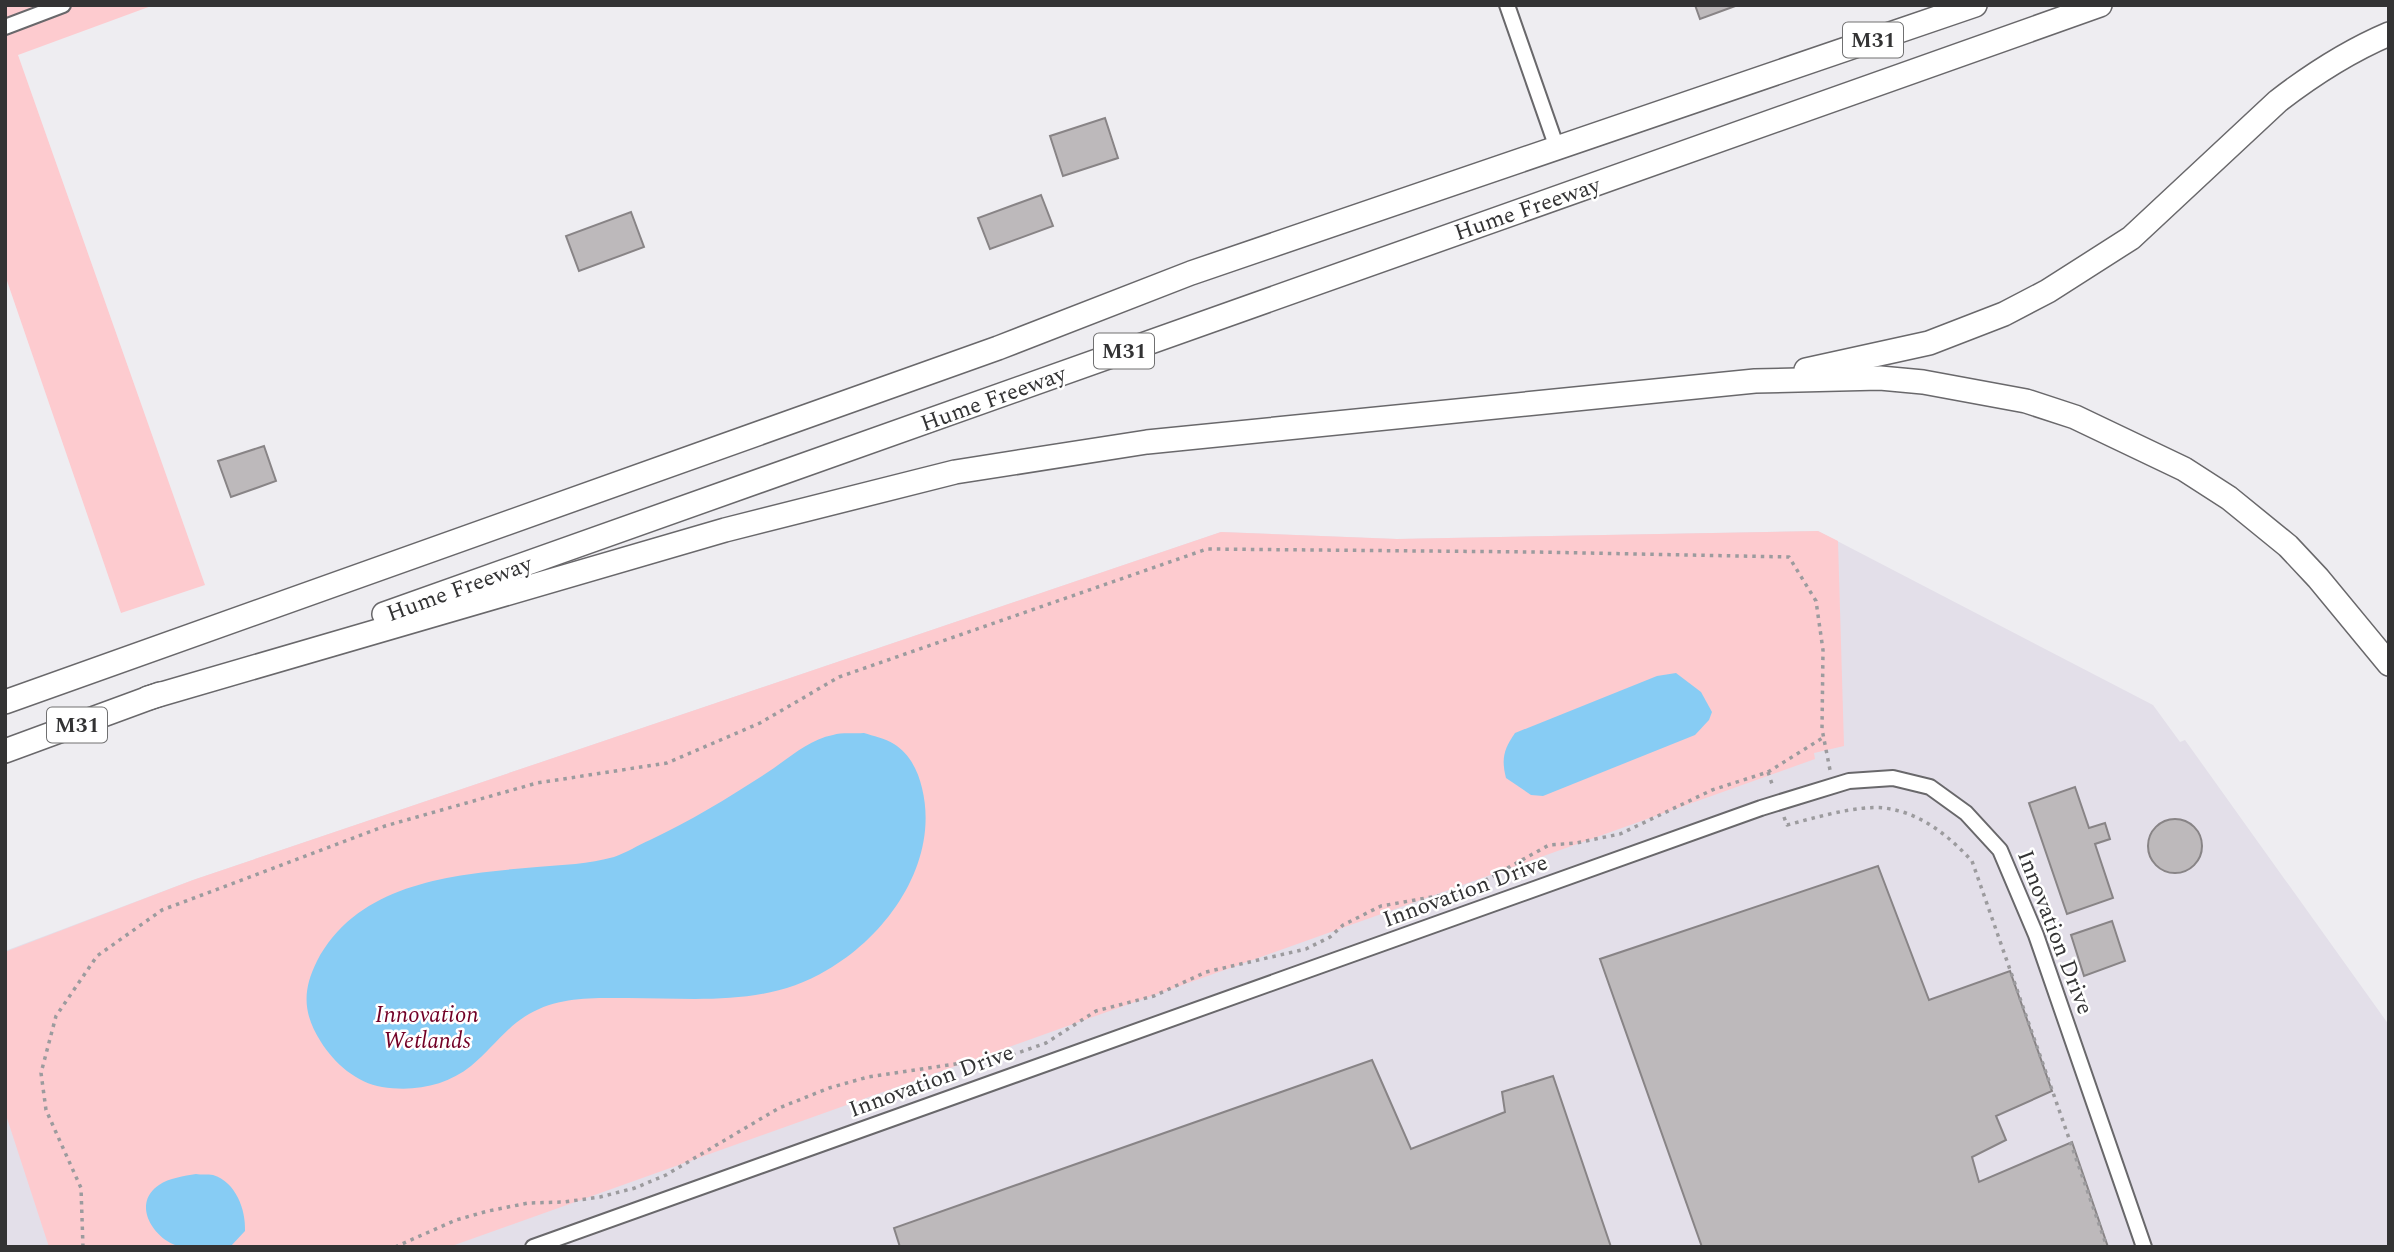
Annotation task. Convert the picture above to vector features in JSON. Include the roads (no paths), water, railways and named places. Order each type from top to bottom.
[{"type":"highway","points":[[1926,23],[1960,5]]},
{"type":"highway","name":"Hume Freeway","points":[[5,702],[998,348],[1191,273],[1975,5]]},
{"type":"highway","name":"Hume Freeway","points":[[5,751],[2100,5]]},
{"type":"highway","points":[[1755,381],[1929,343],[2004,314],[2049,291],[2131,238],[2278,101],[2305,80],[2348,53],[2389,34]]},
{"type":"highway","points":[[148,698],[726,530],[955,472],[1147,442],[1755,381],[1880,378],[1923,382],[2026,401],[2075,417],[2184,468],[2221,492],[2287,546],[2318,578],[2389,664]]},
{"type":"street","points":[[5,27],[63,5]]},
{"type":"street","points":[[1507,5],[1557,148]]},
{"type":"street","name":"Innovation Drive","points":[[533,1247],[1761,808],[1849,781],[1893,778],[1930,787],[1966,813],[2000,850],[2036,935],[2144,1247]]},
{"type":"water","points":[[1676,673],[1701,692],[1712,712],[1709,720],[1695,735],[1543,796],[1531,795],[1506,778],[1504,754],[1515,733],[1657,676]]},
{"type":"water","points":[[864,733],[894,744],[912,763],[922,788],[926,815],[923,842],[916,868],[889,916],[870,937],[827,970],[804,982],[755,995],[705,999],[590,998],[553,1004],[521,1019],[461,1073],[440,1083],[418,1088],[382,1087],[355,1077],[332,1057],[315,1032],[308,1012],[307,992],[317,961],[335,934],[358,914],[384,898],[412,887],[474,873],[585,863],[614,857],[709,809],[814,741],[837,734]]},
{"type":"water","points":[[196,1174],[213,1175],[221,1179],[238,1198],[244,1214],[245,1231],[230,1247],[195,1248],[175,1245],[159,1234],[148,1218],[147,1201],[151,1192],[167,1181]]},
{"type":"park label","name":"Innovation Wetlands","points":[[427,1027]]}]
